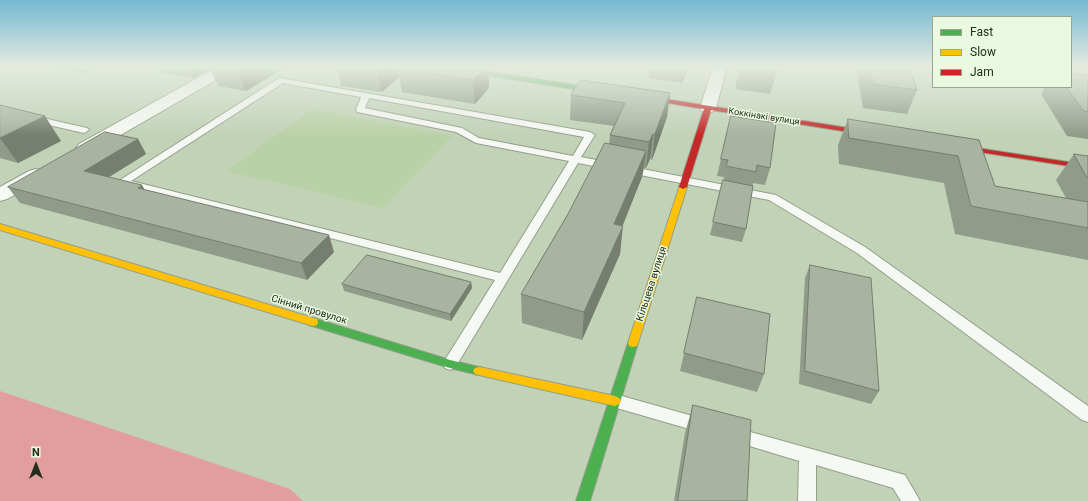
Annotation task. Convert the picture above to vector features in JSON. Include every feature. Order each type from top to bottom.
[{"type":"street","points":[[70,156],[188,89]]},
{"type":"street","points":[[591,89],[614,93]]},
{"type":"street","name":"Кільцева вулиця","points":[[582,501],[686,179],[713,89]]},
{"type":"street","name":"Коккінакі вулиця","points":[[630,96],[887,136]]},
{"type":"street","points":[[941,144],[1088,167]]},
{"type":"street","points":[[0,195],[49,168]]},
{"type":"street","name":"Сінний провулок","points":[[0,227],[450,364],[614,401]]},
{"type":"lane","points":[[267,89],[122,182],[504,278]]},
{"type":"lane","points":[[331,89],[590,135],[577,159],[450,364]]},
{"type":"lane","points":[[366,96],[360,110],[459,130],[476,140],[686,179],[772,197],[861,250],[1088,415]]},
{"type":"lane","points":[[23,116],[84,130]]},
{"type":"lane","points":[[614,401],[899,481],[911,501]]},
{"type":"lane","points":[[808,456],[808,501]]},
{"type":"shaded area","points":[[313,109],[452,136],[383,208],[226,171]]},
{"type":"shaded area","points":[[0,391],[290,489],[303,501],[0,501]]},
{"type":"building","points":[[575,89],[645,89],[670,93],[655,134],[653,134],[649,142],[610,135],[625,103],[571,95]]},
{"type":"building","points":[[1068,89],[1088,89],[1088,112],[1084,111]]},
{"type":"building","points":[[0,105],[45,116],[0,138]]},
{"type":"building","points":[[731,116],[776,123],[770,168],[757,165],[756,172],[726,166],[728,160],[721,159]]},
{"type":"building","points":[[848,119],[979,140],[995,186],[1088,202],[1088,228],[971,206],[958,156],[849,138]]},
{"type":"building","points":[[105,132],[138,139],[84,171],[142,185],[138,188],[329,235],[301,263],[8,187]]},
{"type":"building","points":[[605,143],[646,151],[614,224],[623,226],[584,312],[521,294],[568,214]]},
{"type":"building","points":[[1074,154],[1088,156],[1088,177],[1087,177]]},
{"type":"building","points":[[723,180],[753,186],[746,229],[713,222]]},
{"type":"building","points":[[367,255],[471,282],[450,314],[342,284]]},
{"type":"building","points":[[810,265],[871,278],[879,391],[805,371]]},
{"type":"building","points":[[697,297],[770,314],[764,374],[684,353]]},
{"type":"building","points":[[693,405],[751,420],[747,501],[678,501]]},
{"type":"traffic: fast","points":[[589,89],[606,92]]},
{"type":"traffic: fast","points":[[313,322],[450,364],[479,371]]},
{"type":"traffic: fast","points":[[583,501],[633,343]]},
{"type":"traffic: slow","points":[[633,343],[683,187]]},
{"type":"traffic: slow","points":[[0,227],[313,322]]},
{"type":"traffic: slow","points":[[479,371],[615,401]]},
{"type":"traffic: jam","points":[[640,97],[874,134]]},
{"type":"traffic: jam","points":[[683,187],[708,108]]},
{"type":"traffic: jam","points":[[954,146],[1088,167]]}]
